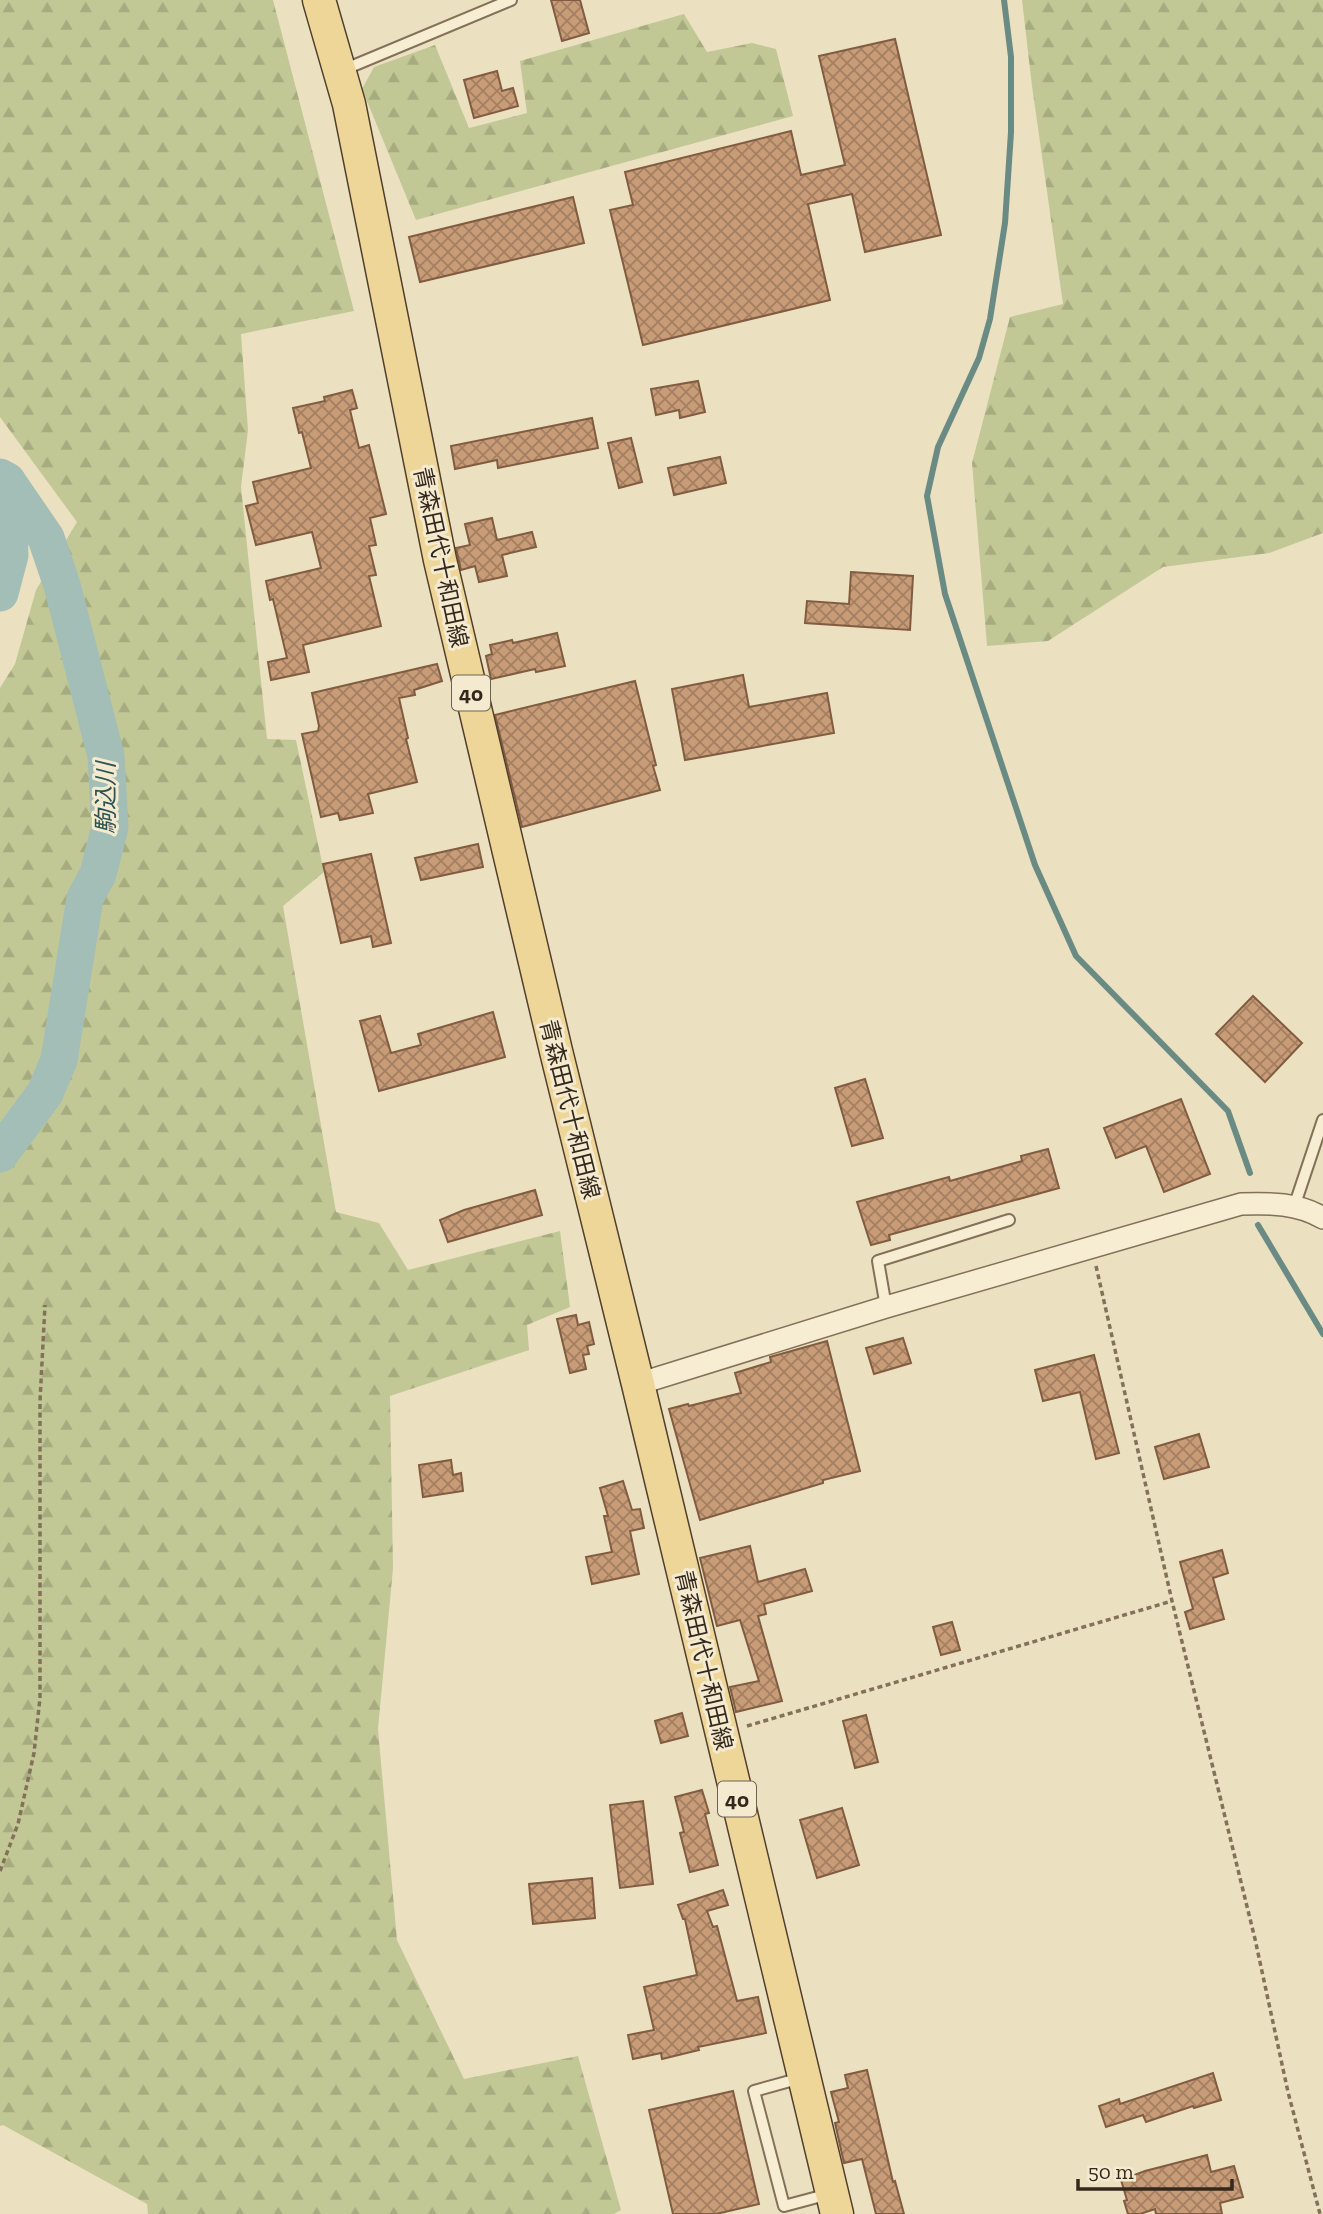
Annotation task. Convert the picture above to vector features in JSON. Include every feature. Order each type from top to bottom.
[{"type":"main road","name":"青森田代十和田線","points":[[319,0],[349,104],[440,560],[555,1051],[638,1384],[834,2204]]},
{"type":"street","points":[[638,1384],[886,1307],[1241,1203],[1271,1203],[1294,1207],[1323,1218]]},
{"type":"lane","points":[[339,71],[512,0]]},
{"type":"lane","points":[[1294,1207],[1323,1121]]},
{"type":"lane","points":[[886,1307],[878,1261],[1009,1220]]},
{"type":"lane","points":[[804,2078],[754,2091],[784,2206],[834,2204]]},
{"type":"path","points":[[1092,1247],[1172,1601],[1255,1939],[1288,2092],[1320,2214]]},
{"type":"path","points":[[0,1871],[18,1824],[34,1753],[40,1698],[40,1401],[45,1305]]},
{"type":"path","points":[[722,1734],[1172,1601]]},
{"type":"green space","points":[[0,0],[273,0],[354,311],[241,334],[248,430],[241,487],[267,739],[296,740],[324,872],[283,906],[336,1212],[379,1223],[408,1270],[560,1231],[570,1307],[527,1325],[529,1350],[390,1396],[393,1568],[378,1729],[397,1940],[464,2079],[578,2056],[621,2210],[614,2214],[148,2214],[147,2204],[3,2125],[0,2126],[0,688],[15,664],[36,590],[77,522],[0,417]]},
{"type":"green space","points":[[1022,0],[1323,0],[1323,533],[1269,553],[1163,567],[1048,641],[987,646],[972,463],[1010,317],[1063,304]]},
{"type":"green space","points":[[684,14],[707,52],[752,43],[776,49],[793,116],[416,220],[362,89],[374,67],[435,45],[469,128],[527,113],[520,61]]},
{"type":"building","points":[[551,0],[580,0],[589,33],[562,41]]},
{"type":"building","points":[[895,39],[941,235],[865,252],[852,194],[808,204],[830,300],[643,345],[610,210],[633,205],[625,172],[791,131],[801,175],[845,165],[819,56]]},
{"type":"building","points":[[497,71],[502,91],[513,88],[518,106],[474,118],[464,80]]},
{"type":"building","points":[[573,197],[584,243],[420,282],[409,237]]},
{"type":"building","points":[[698,381],[705,412],[680,418],[679,410],[656,415],[651,389]]},
{"type":"building","points":[[352,390],[357,408],[350,410],[359,448],[369,445],[386,514],[370,518],[376,545],[369,546],[376,575],[369,576],[381,626],[303,645],[309,672],[271,680],[268,662],[287,658],[266,581],[321,568],[312,532],[256,545],[246,506],[258,503],[253,482],[311,468],[293,408],[325,401],[324,397]]},
{"type":"building","points":[[592,418],[598,448],[498,468],[497,460],[455,469],[451,446]]},
{"type":"building","points":[[631,438],[642,482],[619,488],[608,443]]},
{"type":"building","points":[[720,457],[726,483],[674,495],[668,468]]},
{"type":"building","points":[[492,518],[497,540],[532,532],[536,547],[502,555],[507,576],[479,582],[475,566],[461,570],[456,548],[470,545],[465,524]]},
{"type":"building","points":[[851,572],[913,576],[910,630],[805,623],[807,601],[849,604]]},
{"type":"building","points":[[557,633],[565,666],[536,672],[535,669],[491,679],[486,656],[492,654],[490,645]]},
{"type":"building","points":[[437,664],[442,681],[414,690],[415,695],[399,698],[417,782],[368,794],[373,813],[340,820],[338,813],[321,817],[302,734],[318,731],[312,693]]},
{"type":"building","points":[[743,675],[749,707],[827,693],[834,733],[685,760],[672,689]]},
{"type":"building","points":[[635,681],[660,790],[522,827],[495,715]]},
{"type":"building","points":[[478,844],[483,867],[421,880],[415,858]]},
{"type":"building","points":[[371,854],[391,943],[373,947],[371,936],[341,943],[323,864]]},
{"type":"building","points":[[1253,996],[1302,1043],[1265,1082],[1216,1034]]},
{"type":"building","points":[[493,1012],[505,1057],[379,1091],[360,1021],[380,1016],[391,1053],[421,1045],[418,1034]]},
{"type":"building","points":[[865,1079],[883,1138],[852,1146],[835,1088]]},
{"type":"building","points":[[1181,1099],[1210,1174],[1164,1192],[1146,1146],[1116,1158],[1104,1128]]},
{"type":"building","points":[[1048,1149],[1059,1188],[889,1235],[890,1240],[871,1245],[857,1202],[949,1177],[950,1181],[1022,1161],[1021,1156]]},
{"type":"building","points":[[535,1190],[542,1215],[448,1242],[440,1220],[464,1210]]},
{"type":"building","points":[[576,1315],[578,1325],[589,1322],[594,1344],[587,1346],[589,1354],[583,1355],[586,1369],[570,1373],[557,1319]]},
{"type":"building","points":[[903,1338],[911,1363],[874,1374],[866,1348]]},
{"type":"building","points":[[827,1341],[860,1471],[823,1480],[823,1483],[700,1520],[669,1409],[741,1393],[735,1373],[771,1362],[770,1357]]},
{"type":"building","points":[[1094,1355],[1119,1453],[1096,1459],[1080,1392],[1043,1401],[1035,1370]]},
{"type":"building","points":[[1199,1434],[1209,1467],[1164,1479],[1155,1447]]},
{"type":"building","points":[[451,1460],[453,1475],[461,1473],[463,1491],[423,1497],[419,1465]]},
{"type":"building","points":[[623,1481],[632,1510],[640,1509],[644,1528],[630,1531],[639,1574],[592,1584],[586,1557],[612,1552],[604,1516],[608,1516],[600,1488]]},
{"type":"building","points":[[750,1546],[758,1582],[805,1569],[812,1591],[764,1604],[766,1614],[758,1616],[782,1701],[736,1712],[730,1687],[759,1681],[740,1620],[717,1626],[700,1558]]},
{"type":"building","points":[[1222,1550],[1228,1573],[1213,1578],[1224,1619],[1190,1629],[1185,1612],[1193,1609],[1180,1562]]},
{"type":"building","points":[[952,1622],[960,1650],[941,1655],[933,1627]]},
{"type":"building","points":[[682,1713],[688,1736],[661,1743],[655,1721]]},
{"type":"building","points":[[866,1715],[878,1762],[855,1768],[843,1721]]},
{"type":"building","points":[[702,1790],[718,1865],[690,1872],[680,1833],[684,1832],[675,1797]]},
{"type":"building","points":[[643,1801],[653,1884],[620,1888],[610,1805]]},
{"type":"building","points":[[842,1808],[859,1865],[817,1878],[800,1820]]},
{"type":"building","points":[[592,1878],[595,1918],[533,1924],[529,1884]]},
{"type":"building","points":[[723,1890],[728,1905],[707,1911],[713,1927],[717,1926],[737,2001],[758,1997],[766,2033],[698,2047],[699,2050],[662,2059],[661,2053],[633,2059],[628,2035],[654,2030],[644,1987],[697,1975],[685,1919],[678,1905]]},
{"type":"building","points":[[867,2070],[893,2182],[895,2181],[904,2214],[876,2214],[862,2159],[844,2163],[835,2123],[839,2122],[831,2092],[848,2088],[845,2075]]},
{"type":"building","points":[[1213,2073],[1221,2100],[1194,2108],[1193,2106],[1146,2122],[1143,2115],[1106,2127],[1099,2106],[1119,2099],[1120,2104]]},
{"type":"building","points":[[733,2091],[759,2204],[716,2214],[673,2214],[649,2110]]},
{"type":"building","points":[[1207,2155],[1211,2172],[1234,2166],[1243,2197],[1220,2203],[1222,2214],[1156,2214],[1155,2209],[1140,2214],[1128,2214],[1121,2180]]},
{"type":"waterway","points":[[1004,0],[1011,57],[1011,132],[1005,223],[990,319],[979,358],[938,447],[927,496],[945,594],[1035,865],[1076,956],[1228,1111],[1250,1173]]},
{"type":"waterway","name":"駒込川","points":[[0,477],[7,481],[46,538],[62,585],[106,756],[110,827],[98,874],[85,898],[59,1060],[45,1093],[0,1154]]},
{"type":"waterway","name":"駒込川","points":[[0,593],[10,555],[7,481]]},
{"type":"waterway","points":[[1258,1225],[1323,1334]]}]
